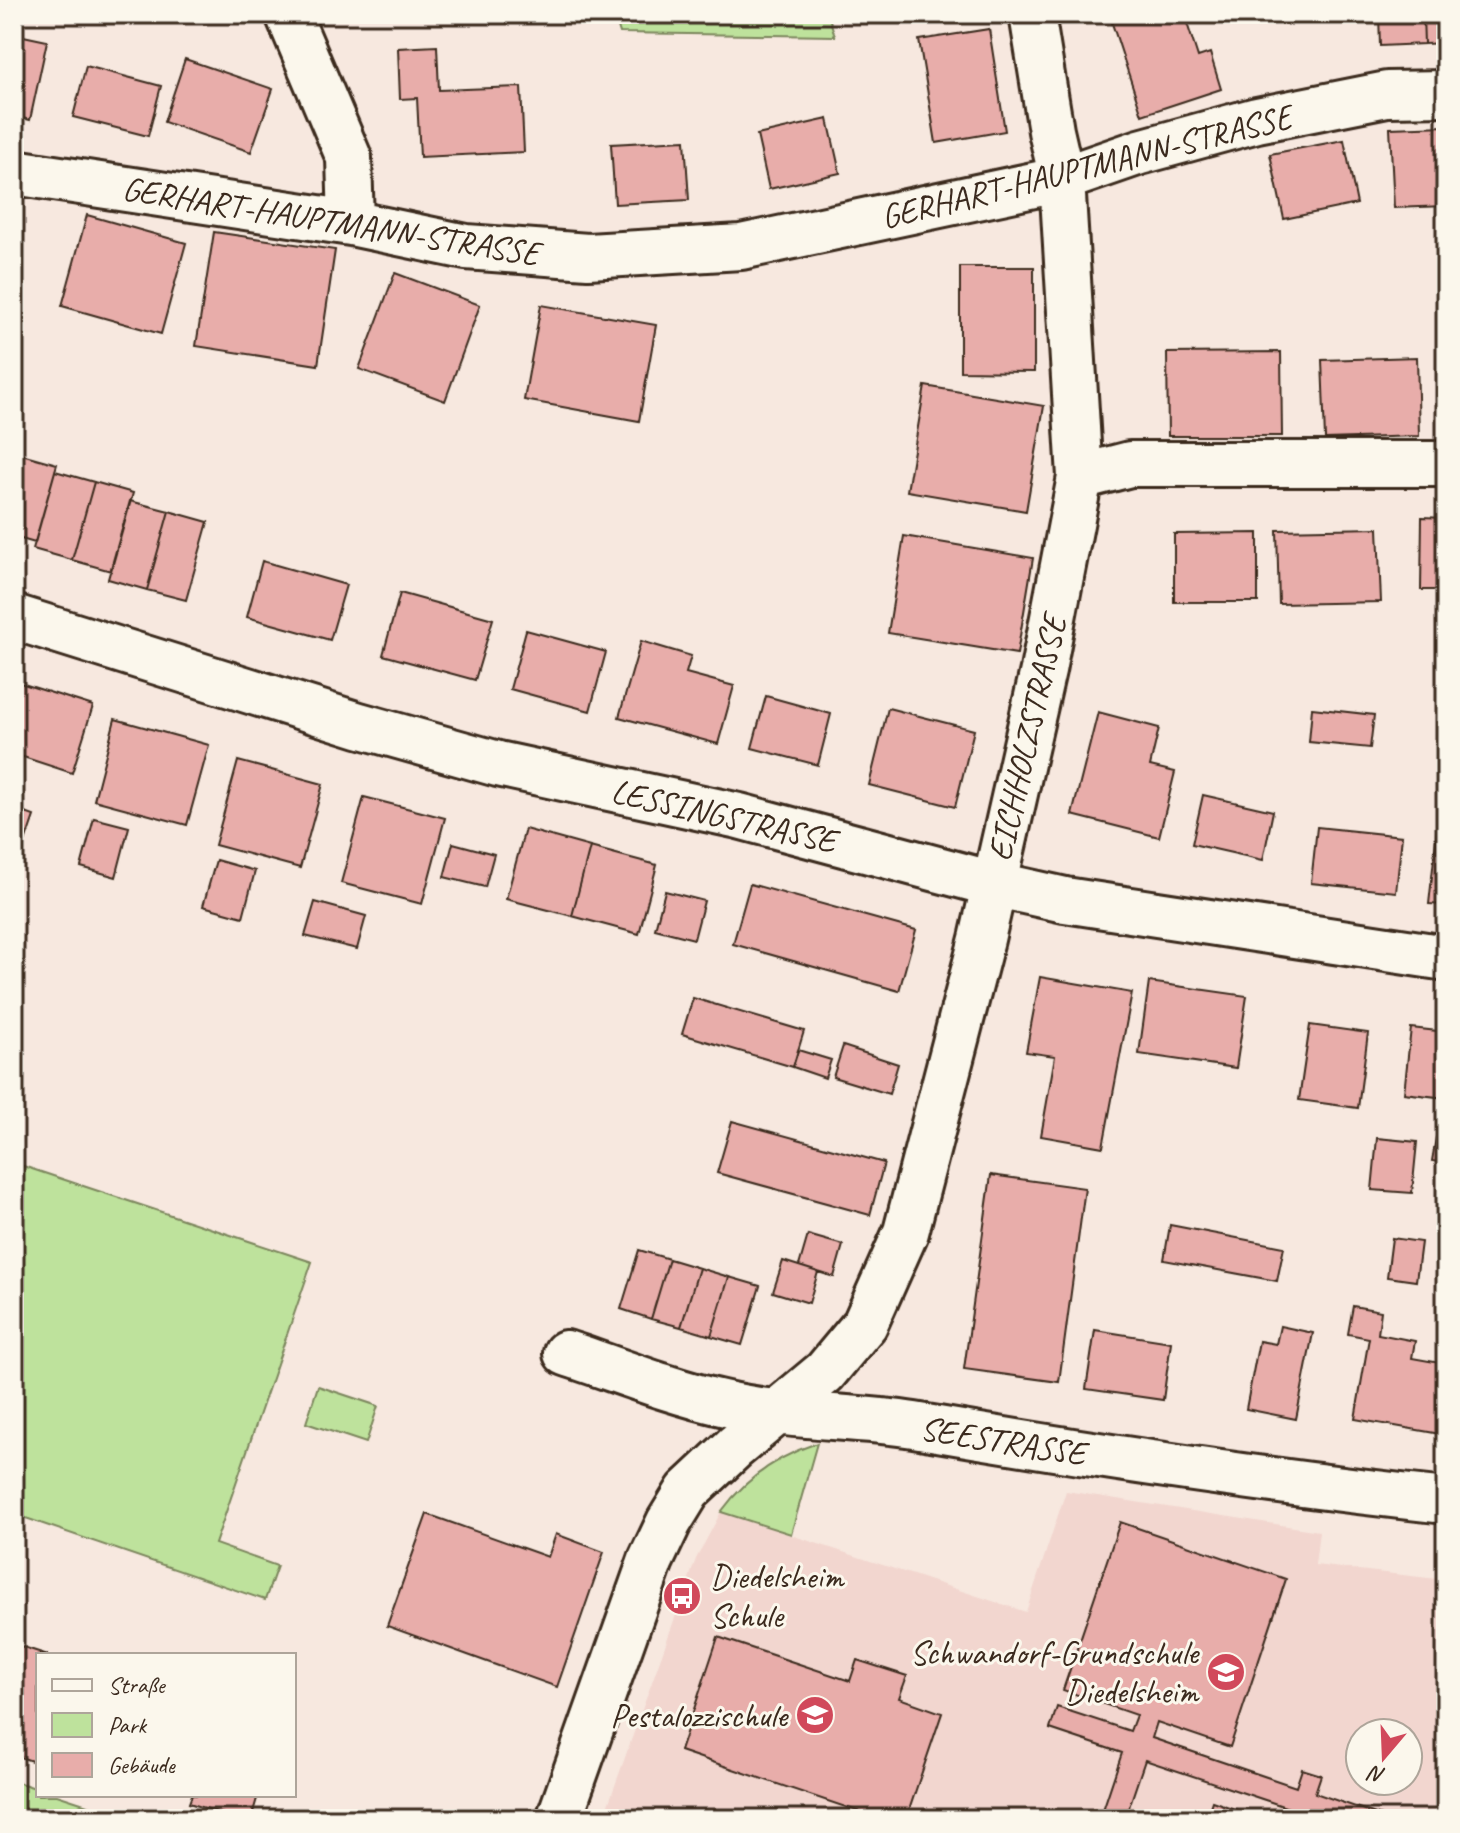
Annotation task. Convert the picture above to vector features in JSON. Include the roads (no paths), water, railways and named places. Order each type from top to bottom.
[{"type":"street","points":[[288,14],[349,158],[351,223]]},
{"type":"street","name":"EICHHOLZSTRASSE","points":[[559,1819],[651,1560],[669,1522],[688,1491],[825,1372],[865,1324],[906,1232],[982,939],[1043,670],[1080,477],[1062,179],[1032,14]]},
{"type":"street","name":"GERHART-HAUPTMANN-STRASSE","points":[[14,172],[351,223],[466,247],[588,256],[741,247],[1062,179],[1140,152],[1257,120],[1387,94],[1446,93]]},
{"type":"street","points":[[1080,477],[1130,464],[1446,464]]},
{"type":"street","name":"LESSINGSTRASSE","points":[[14,617],[346,721],[498,764],[739,816],[993,884],[1065,900],[1446,958]]},
{"type":"street","name":"SEESTRASSE","points":[[566,1353],[721,1403],[779,1412],[873,1419],[1079,1453],[1446,1501]]},
{"type":"place","name":"Diedelsheim Schule","points":[[682,1596]]},
{"type":"place","name":"Schwandorf-Grundschule Diedelsheim","points":[[1226,1672]]},
{"type":"place","name":"Pestalozzischule","points":[[815,1715]]}]
